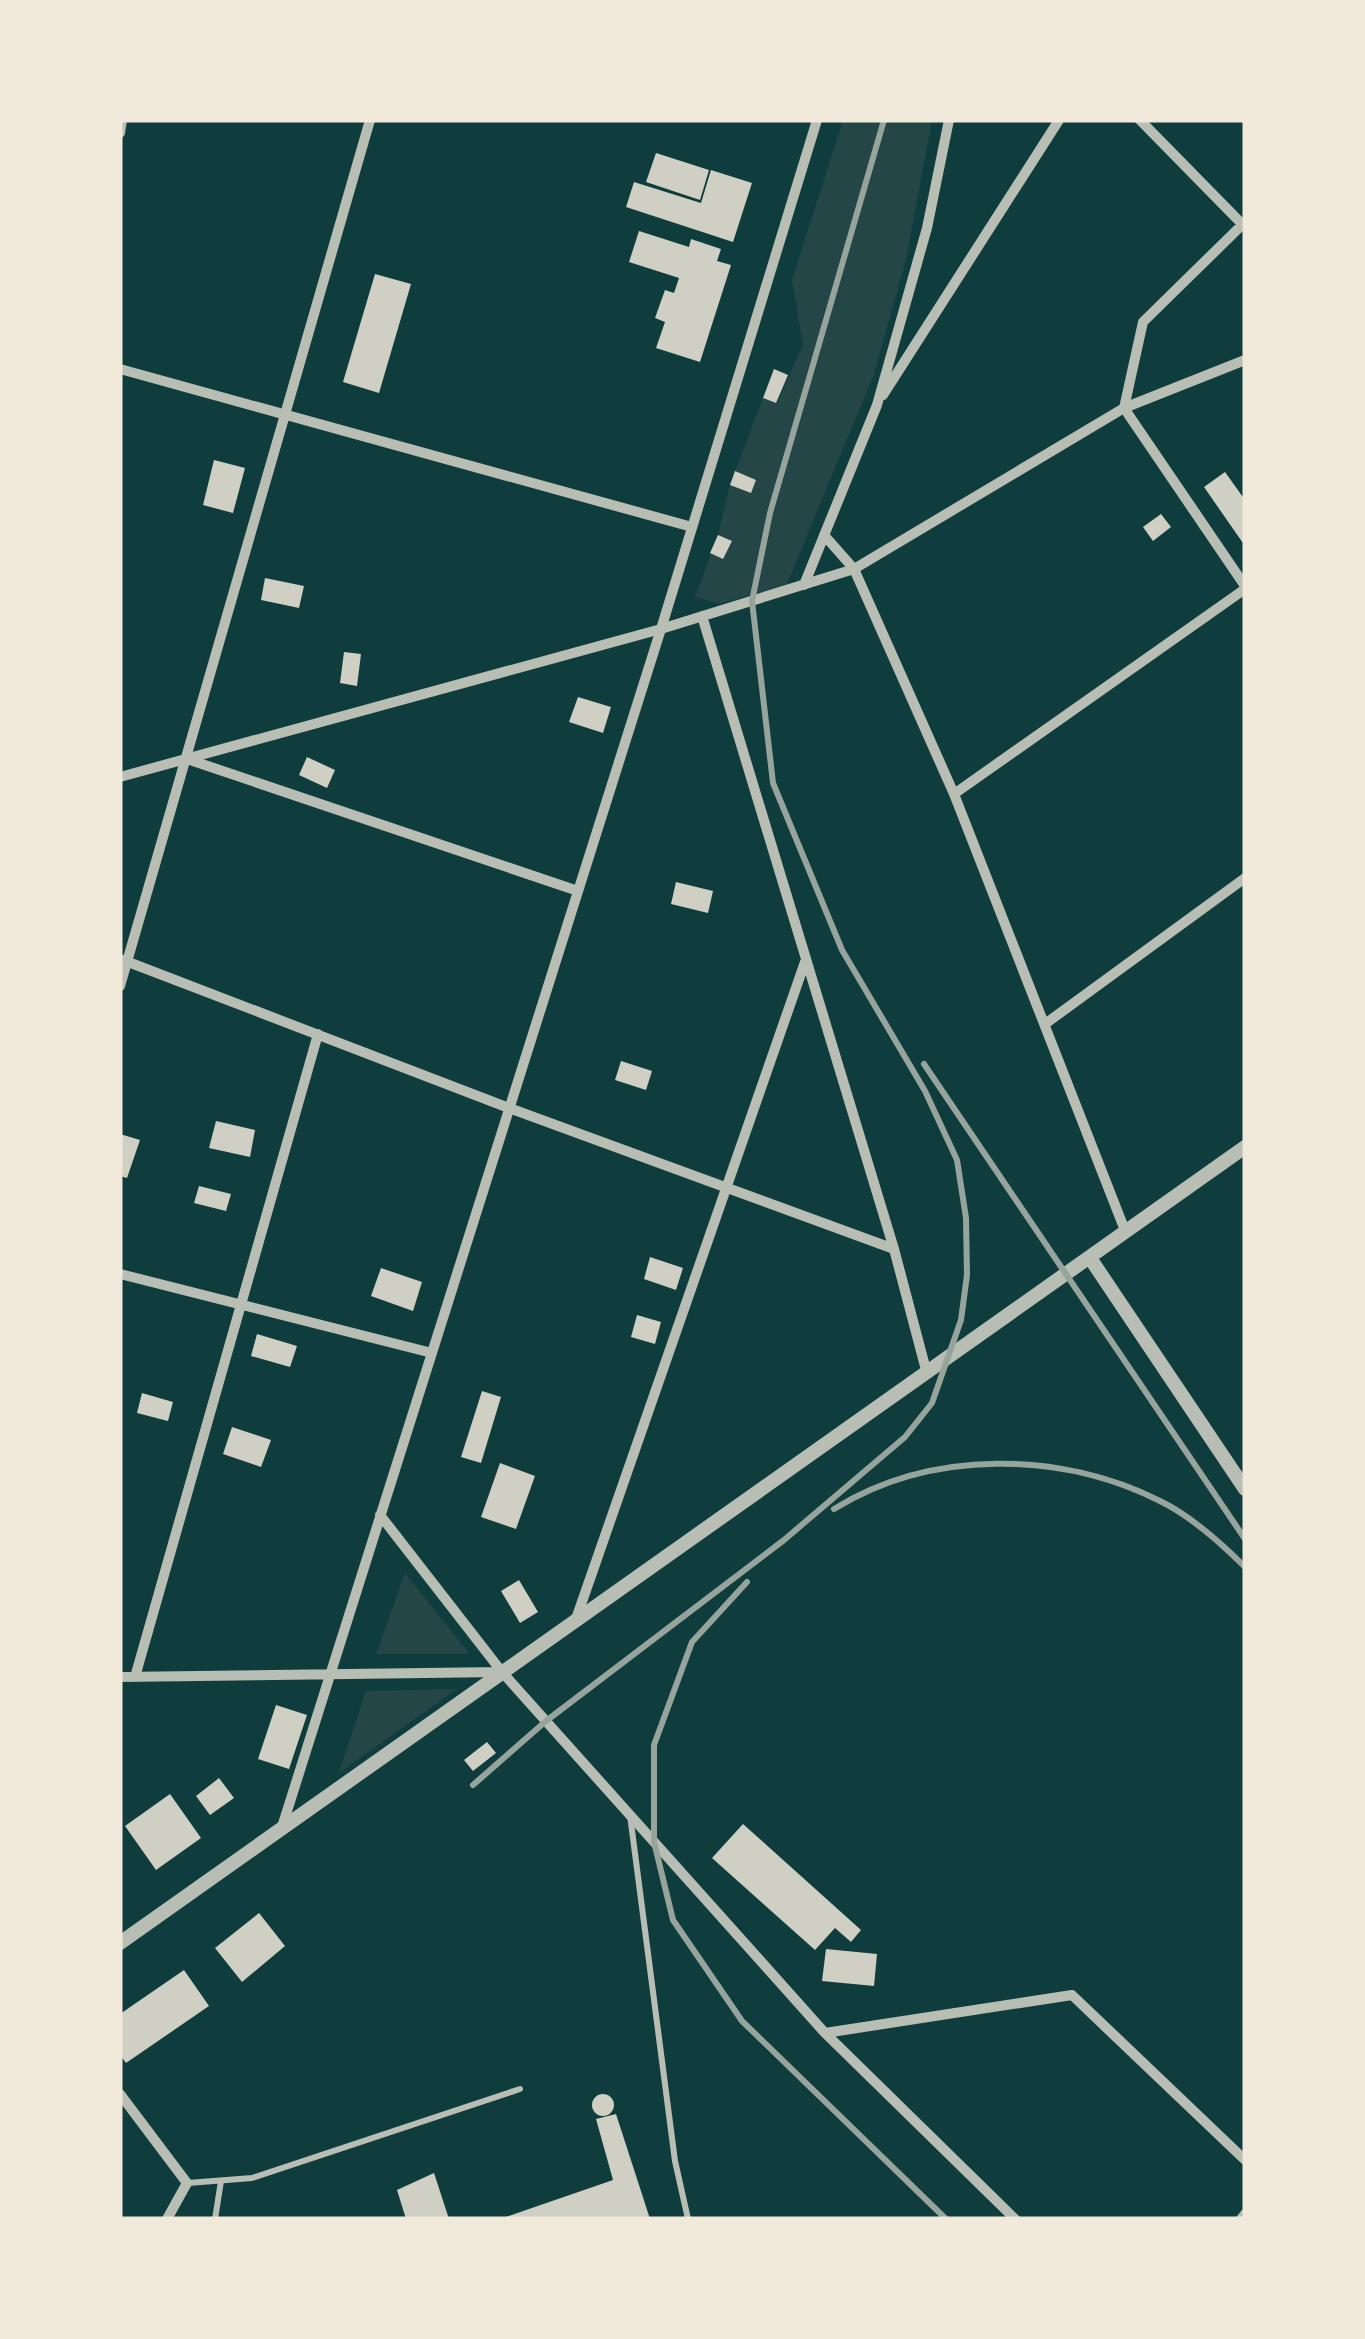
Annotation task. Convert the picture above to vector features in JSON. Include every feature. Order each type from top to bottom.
[{"type":"street","points":[[120,133],[122,120]]},
{"type":"street","points":[[120,986],[123,959],[187,759],[370,120]]},
{"type":"street","points":[[282,1828],[817,120]]},
{"type":"street","points":[[804,585],[877,404],[928,228],[949,120]]},
{"type":"street","points":[[877,404],[1059,120]]},
{"type":"street","points":[[954,794],[1245,588],[1124,408],[1143,322],[1244,223],[1140,120]]},
{"type":"street","points":[[120,777],[660,629],[854,569],[1124,408],[1245,360]]},
{"type":"street","points":[[120,370],[692,526]]},
{"type":"street","points":[[824,535],[854,569],[954,794],[1126,1232]]},
{"type":"street","points":[[702,616],[894,1248],[926,1370]]},
{"type":"street","points":[[187,759],[578,890]]},
{"type":"street","points":[[1045,1024],[1245,878]]},
{"type":"street","points":[[123,959],[509,1108],[894,1248]]},
{"type":"street","points":[[576,1619],[805,961]]},
{"type":"street","points":[[135,1677],[318,1034]]},
{"type":"street","points":[[120,1943],[926,1370],[1242,1153]]},
{"type":"street","points":[[1090,1258],[1245,1489]]},
{"type":"street","points":[[120,1274],[432,1353]]},
{"type":"street","points":[[380,1515],[502,1672],[825,2032],[1015,2219]]},
{"type":"street","points":[[120,1677],[502,1672]]},
{"type":"street","points":[[825,2032],[1072,1995],[1245,2160]]},
{"type":"street","points":[[120,2094],[186,2183],[167,2219]]},
{"type":"lane","points":[[630,1815],[674,2162],[688,2219]]},
{"type":"lane","points":[[186,2183],[252,2178],[520,2089]]},
{"type":"lane","points":[[215,2219],[221,2180]]},
{"type":"shaded area","points":[[843,120],[932,120],[906,260],[874,374],[787,584],[720,604],[695,597],[718,535],[730,485],[763,398],[777,403],[803,345],[792,280]]},
{"type":"shaded area","points":[[405,1573],[470,1654],[376,1654]]},
{"type":"shaded area","points":[[457,1689],[339,1773],[366,1691]]},
{"type":"building","points":[[656,153],[709,170],[700,200],[646,182]]},
{"type":"building","points":[[711,170],[752,183],[733,242],[626,207],[634,182],[701,203]]},
{"type":"building","points":[[639,231],[689,247],[691,239],[721,249],[717,261],[731,265],[700,362],[656,348],[665,322],[655,318],[665,290],[674,293],[679,278],[629,262]]},
{"type":"building","points":[[375,274],[411,284],[379,393],[343,382]]},
{"type":"building","points":[[774,369],[788,375],[776,403],[763,398]]},
{"type":"building","points":[[214,460],[245,468],[233,513],[203,505]]},
{"type":"building","points":[[735,471],[756,480],[751,493],[730,485]]},
{"type":"building","points":[[1225,472],[1245,500],[1245,546],[1204,487]]},
{"type":"building","points":[[1161,514],[1171,527],[1153,541],[1143,527]]},
{"type":"building","points":[[718,535],[732,541],[723,559],[710,553]]},
{"type":"building","points":[[265,578],[304,586],[299,608],[261,600]]},
{"type":"building","points":[[344,652],[361,654],[357,686],[340,683]]},
{"type":"building","points":[[578,697],[611,707],[603,733],[569,722]]},
{"type":"building","points":[[307,757],[335,770],[327,788],[299,775]]},
{"type":"building","points":[[676,882],[713,891],[708,913],[671,904]]},
{"type":"building","points":[[621,1061],[652,1071],[646,1090],[615,1080]]},
{"type":"building","points":[[216,1121],[255,1130],[250,1157],[209,1148]]},
{"type":"building","points":[[120,1134],[140,1140],[127,1178],[120,1176]]},
{"type":"building","points":[[199,1186],[231,1194],[226,1211],[194,1203]]},
{"type":"building","points":[[650,1257],[683,1268],[676,1290],[644,1279]]},
{"type":"building","points":[[381,1268],[422,1282],[413,1311],[371,1296]]},
{"type":"building","points":[[637,1315],[661,1322],[655,1344],[631,1337]]},
{"type":"building","points":[[257,1334],[297,1346],[290,1367],[251,1356]]},
{"type":"building","points":[[482,1391],[501,1397],[481,1463],[461,1457]]},
{"type":"building","points":[[142,1393],[173,1402],[168,1421],[137,1413]]},
{"type":"building","points":[[232,1427],[271,1440],[261,1467],[223,1454]]},
{"type":"building","points":[[500,1463],[535,1476],[516,1529],[481,1517]]},
{"type":"building","points":[[519,1580],[538,1612],[520,1623],[501,1591]]},
{"type":"building","points":[[276,1705],[307,1715],[289,1769],[258,1759]]},
{"type":"building","points":[[487,1742],[496,1753],[473,1771],[464,1760]]},
{"type":"building","points":[[219,1778],[234,1798],[210,1815],[196,1796]]},
{"type":"building","points":[[170,1794],[201,1838],[156,1870],[125,1826]]},
{"type":"building","points":[[743,1824],[861,1930],[851,1942],[835,1928],[815,1950],[712,1858]]},
{"type":"building","points":[[259,1913],[285,1946],[242,1982],[215,1948]]},
{"type":"building","points":[[826,1949],[877,1954],[874,1986],[822,1981]]},
{"type":"building","points":[[184,1970],[209,2006],[126,2063],[120,2055],[120,2014]]},
{"type":"building","points":[[603,2094],[611,2097],[611,2113],[603,2116],[595,2113],[592,2105],[595,2097]]},
{"type":"building","points":[[616,2114],[650,2219],[500,2219],[613,2180],[596,2119]]},
{"type":"building","points":[[434,2173],[449,2219],[406,2219],[397,2190]]},
{"type":"railway","points":[[473,1785],[546,1721],[784,1540],[905,1437],[932,1403],[961,1320],[967,1275],[966,1218],[957,1160],[925,1091],[842,950],[773,783],[752,601],[770,513],[884,120]]},
{"type":"railway","points":[[924,1064],[1245,1539]]},
{"type":"railway","points":[[834,1509],[872,1489],[912,1475],[996,1464],[1039,1466],[1081,1473],[1160,1501],[1205,1531],[1245,1567]]},
{"type":"railway","points":[[747,1582],[692,1642],[654,1745],[654,1842],[673,1920],[742,2021],[946,2219]]}]
